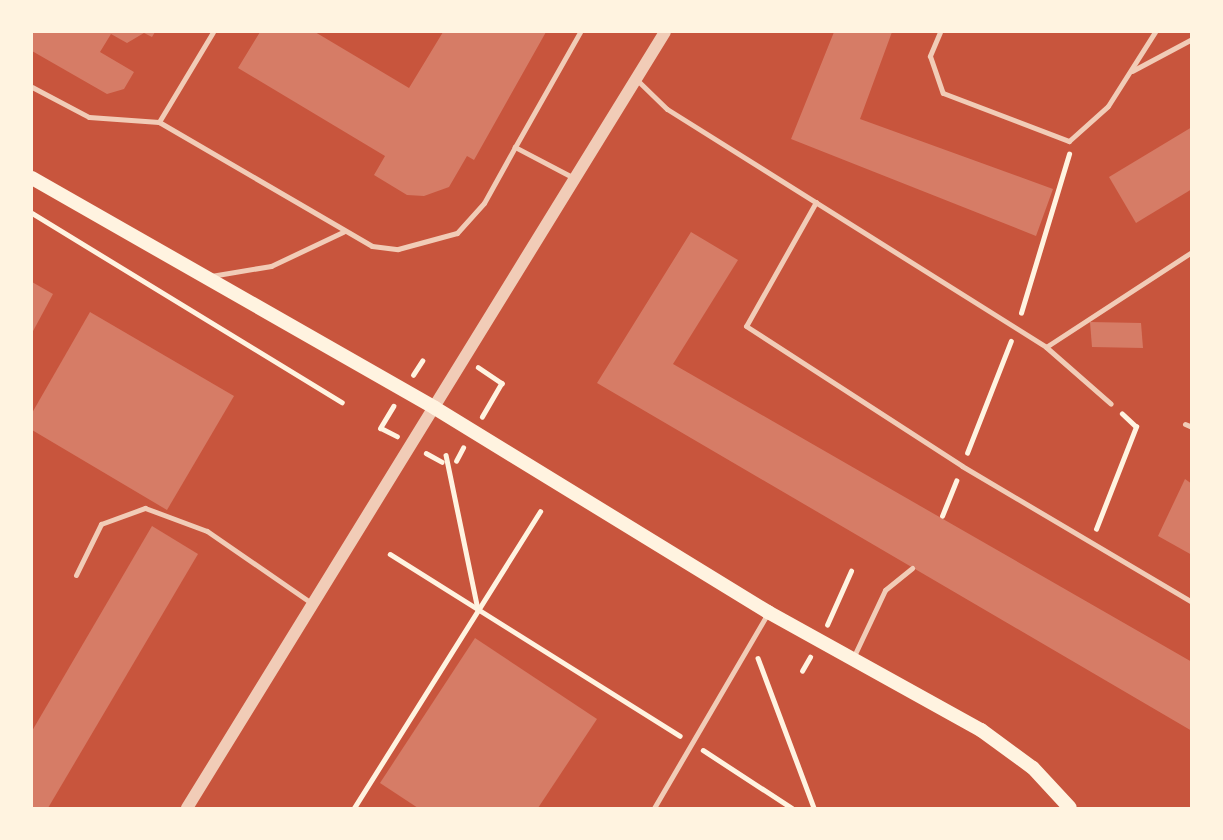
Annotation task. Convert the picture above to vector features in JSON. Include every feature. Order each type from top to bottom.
[{"type":"main road","points":[[32,177],[435,408],[768,612],[854,656],[981,730],[1033,768],[1070,808]]},
{"type":"street","points":[[187,808],[665,32]]},
{"type":"lane","points":[[159,122],[213,32]]},
{"type":"lane","points":[[32,87],[89,117],[159,122],[343,232],[372,246],[398,248],[457,233],[484,203],[580,32]]},
{"type":"lane","points":[[940,32],[930,56],[943,93],[1069,141],[1108,106],[1155,32]]},
{"type":"lane","points":[[1130,72],[1192,40]]},
{"type":"lane","points":[[636,79],[667,109],[1045,347],[1111,404]]},
{"type":"lane","points":[[515,147],[576,179]]},
{"type":"lane","points":[[816,202],[746,326],[1091,542],[1192,602]]},
{"type":"lane","points":[[205,277],[271,266],[343,232]]},
{"type":"lane","points":[[1045,347],[1192,252]]},
{"type":"lane","points":[[1185,424],[1192,427]]},
{"type":"lane","points":[[76,575],[102,524],[145,508],[207,531],[313,604]]},
{"type":"lane","points":[[854,656],[885,590],[912,568]]},
{"type":"lane","points":[[654,808],[768,612]]},
{"type":"path","points":[[32,213],[342,402]]},
{"type":"path","points":[[1091,542],[1136,427],[1111,404]]},
{"type":"path","points":[[446,455],[478,610]]},
{"type":"path","points":[[354,808],[540,511]]},
{"type":"path","points":[[390,555],[792,808]]},
{"type":"path","points":[[752,642],[814,808]]},
{"type":"building","points":[[32,32],[155,32],[152,37],[144,33],[127,43],[111,34],[100,52],[134,72],[124,89],[107,94],[32,51]]},
{"type":"building","points":[[260,32],[315,32],[409,88],[443,32],[546,32],[474,160],[467,156],[449,187],[424,196],[407,195],[374,175],[385,156],[238,68]]},
{"type":"building","points":[[834,32],[892,32],[860,119],[1053,189],[1036,236],[791,139]]},
{"type":"building","points":[[1192,127],[1192,189],[1136,223],[1109,177]]},
{"type":"building","points":[[691,232],[738,260],[673,364],[1192,662],[1192,731],[597,383]]},
{"type":"building","points":[[32,282],[53,294],[32,333]]},
{"type":"building","points":[[90,312],[234,396],[167,510],[32,430],[32,413]]},
{"type":"building","points":[[1090,322],[1141,323],[1143,348],[1092,347]]},
{"type":"building","points":[[1185,479],[1192,484],[1192,555],[1158,536]]},
{"type":"building","points":[[152,526],[198,554],[48,808],[33,808],[32,731]]},
{"type":"building","points":[[475,638],[597,719],[538,808],[418,808],[380,783]]}]
